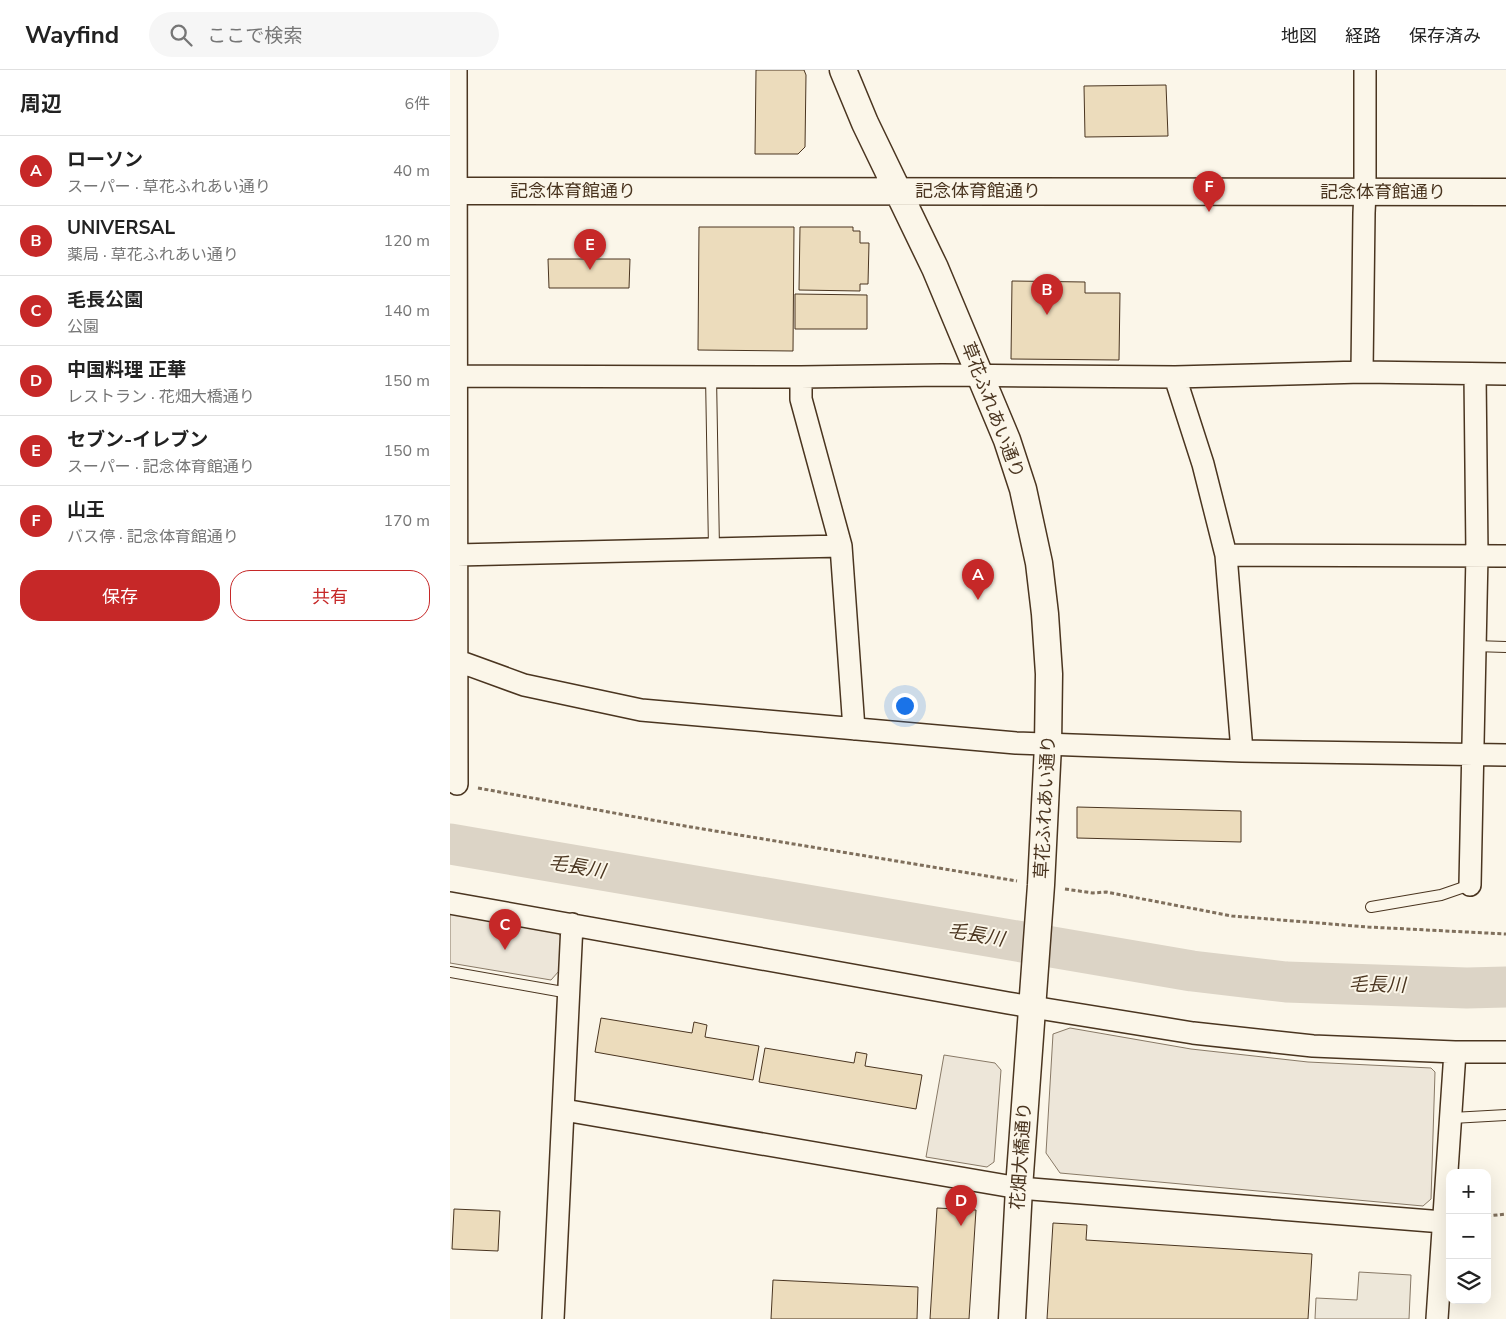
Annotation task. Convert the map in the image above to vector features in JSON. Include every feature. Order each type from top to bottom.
[{"type":"street","points":[[456,70],[454,376],[457,555],[454,659],[457,784]]},
{"type":"street","name":"草花ふれあい通り","points":[[843,70],[865,123],[935,268],[1008,440],[1023,489],[1039,563],[1049,674],[1048,745],[1032,1000]]},
{"type":"street","points":[[1362,372],[1365,70]]},
{"type":"street","name":"記念体育館通り","points":[[454,191],[1506,192]]},
{"type":"street","points":[[454,376],[801,377],[942,375],[1175,377],[1362,372],[1506,374]]},
{"type":"street","points":[[1470,885],[1477,555],[1475,374]]},
{"type":"street","points":[[801,377],[801,399],[841,546],[854,729]]},
{"type":"street","points":[[1175,377],[1203,464],[1226,555],[1242,751]]},
{"type":"street","points":[[457,555],[841,546]]},
{"type":"street","points":[[1226,555],[1506,556]]},
{"type":"street","points":[[454,659],[524,685],[641,710],[1016,744],[1242,751],[1506,754]]},
{"type":"street","points":[[450,903],[586,928],[1032,1000],[1193,1033],[1314,1046],[1455,1052],[1506,1052]]},
{"type":"street","points":[[553,1319],[572,924]]},
{"type":"street","name":"花畑大橋通り","points":[[1012,1319],[1032,1000]]},
{"type":"street","points":[[1437,1319],[1455,1052]]},
{"type":"street","points":[[564,1110],[1019,1188],[1443,1222]]},
{"type":"lane","points":[[711,376],[714,549]]},
{"type":"lane","points":[[1474,646],[1506,647]]},
{"type":"lane","points":[[1371,907],[1441,895],[1470,885]]},
{"type":"lane","points":[[450,972],[569,993]]},
{"type":"lane","points":[[1452,1118],[1506,1115]]},
{"type":"path","points":[[457,784],[1040,890],[1106,892],[1232,916],[1368,927],[1506,934]]},
{"type":"path","points":[[1491,1216],[1506,1214]]},
{"type":"shaded area","points":[[450,912],[556,930],[561,937],[559,971],[551,980],[450,963]]},
{"type":"shaded area","points":[[1070,1028],[1191,1049],[1308,1062],[1431,1068],[1435,1072],[1431,1199],[1423,1206],[1060,1173],[1046,1153],[1053,1034]]},
{"type":"shaded area","points":[[944,1055],[995,1063],[1001,1070],[994,1162],[987,1167],[926,1157]]},
{"type":"shaded area","points":[[1359,1272],[1411,1275],[1409,1319],[1315,1319],[1316,1298],[1357,1300]]},
{"type":"building","points":[[756,70],[804,70],[806,75],[805,147],[798,154],[755,154]]},
{"type":"building","points":[[1166,85],[1168,136],[1085,137],[1084,86]]},
{"type":"building","points":[[699,227],[794,227],[793,351],[698,350]]},
{"type":"building","points":[[800,227],[853,227],[853,231],[860,231],[860,243],[869,243],[868,284],[860,284],[860,291],[799,290]]},
{"type":"building","points":[[548,259],[630,259],[629,288],[549,288]]},
{"type":"building","points":[[1012,281],[1085,282],[1085,293],[1120,293],[1119,360],[1011,359]]},
{"type":"building","points":[[795,294],[867,295],[867,329],[795,329]]},
{"type":"building","points":[[1077,807],[1241,811],[1241,842],[1077,838]]},
{"type":"building","points":[[601,1018],[692,1033],[694,1022],[707,1025],[705,1037],[759,1046],[753,1080],[595,1052]]},
{"type":"building","points":[[765,1048],[854,1063],[856,1052],[867,1054],[865,1066],[922,1075],[916,1109],[759,1082]]},
{"type":"building","points":[[937,1208],[976,1210],[969,1319],[930,1319]]},
{"type":"building","points":[[454,1209],[500,1211],[498,1251],[452,1249]]},
{"type":"building","points":[[1053,1223],[1087,1225],[1086,1240],[1312,1254],[1308,1319],[1047,1319]]},
{"type":"building","points":[[773,1280],[918,1287],[917,1319],[771,1319]]},
{"type":"waterway","name":"毛長川","points":[[450,844],[1192,971],[1286,982],[1467,988],[1506,987]]},
{"type":"place","name":"山王","points":[[1209,212]]},
{"type":"place","name":"セブン-イレブン","points":[[590,270]]},
{"type":"place","name":"UNIVERSAL","points":[[1047,315]]},
{"type":"place","name":"ローソン","points":[[978,600]]},
{"type":"place","name":"毛長公園","points":[[505,950]]},
{"type":"place","name":"中国料理 正華","points":[[961,1226]]}]
